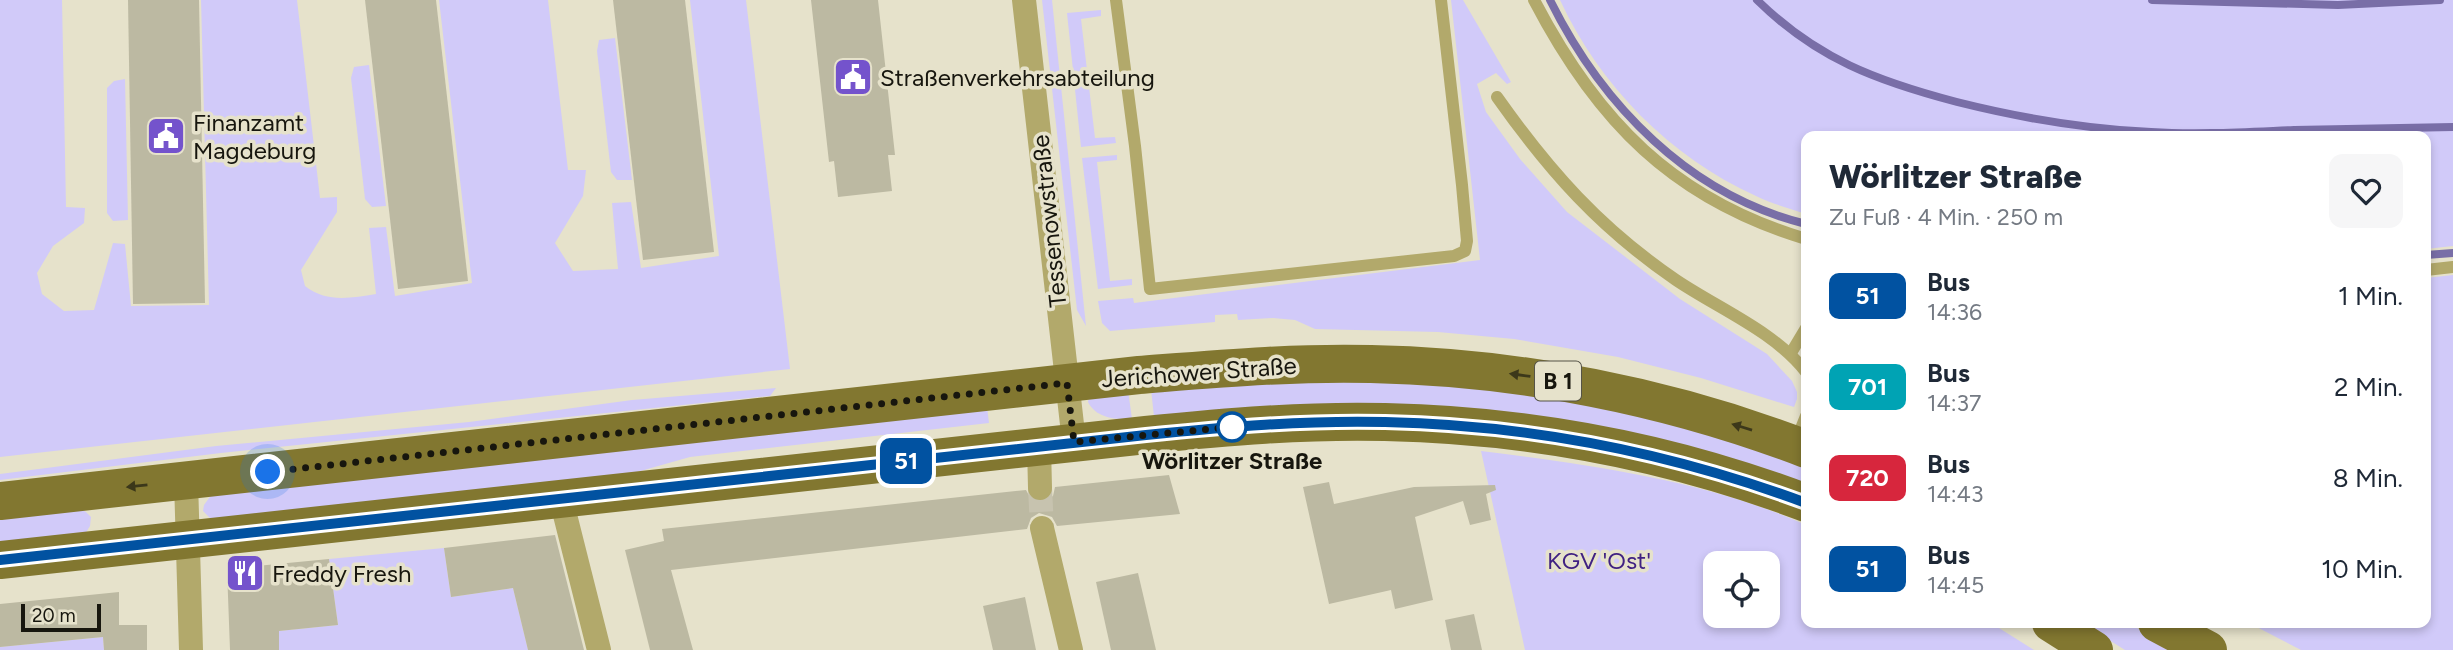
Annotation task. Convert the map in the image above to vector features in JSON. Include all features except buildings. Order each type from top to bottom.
[{"type":"main road","name":"Jerichower Straße","points":[[0,501],[1139,375],[1268,365],[1371,364],[1466,369],[1545,379],[1628,395],[1801,437]]},
{"type":"main road","name":"B 1","points":[[0,560],[1057,444],[1223,427],[1301,423],[1385,422],[1453,425],[1556,437],[1625,450],[1706,470],[1801,501]]},
{"type":"main road","points":[[2059,628],[2094,650]]},
{"type":"main road","points":[[2166,628],[2208,650]]},
{"type":"street","name":"Tessenowstraße","points":[[1024,0],[1067,383],[1057,444],[1041,488]]},
{"type":"street","points":[[186,481],[191,650]]},
{"type":"street","points":[[561,499],[599,650]]},
{"type":"street","points":[[1042,528],[1071,650]]},
{"type":"lane","points":[[1116,0],[1150,289],[1454,256],[1465,251],[1467,241],[1462,184],[1441,0]]},
{"type":"lane","points":[[1534,0],[1554,38],[1584,83],[1638,146],[1676,177],[1709,198],[1801,237]]},
{"type":"lane","points":[[1497,97],[1533,148],[1574,196],[1623,240],[1676,280],[1791,353],[1801,366]]},
{"type":"lane","points":[[2431,269],[2453,267]]},
{"type":"lane","points":[[1791,353],[1801,336]]},
{"type":"green space","points":[[0,0],[62,0],[66,207],[85,208],[84,223],[53,246],[37,273],[42,294],[64,311],[94,310],[113,243],[125,244],[131,306],[209,305],[201,0],[297,0],[320,198],[337,197],[337,212],[301,270],[305,286],[322,295],[339,298],[376,294],[369,228],[386,227],[395,296],[472,283],[439,0],[548,0],[568,170],[586,170],[583,196],[555,243],[573,271],[618,269],[612,203],[631,202],[641,268],[719,256],[690,0],[746,0],[790,369],[0,457]]},
{"type":"green space","points":[[1042,0],[1052,0],[1086,326],[1077,310]]},
{"type":"green space","points":[[1451,0],[1463,0],[1511,82],[1507,84],[1496,73],[1477,84],[1486,112],[1520,159],[1567,212],[1680,299],[1767,354],[1792,381],[1797,392],[1794,407],[1701,378],[1618,357],[1514,339],[1438,332],[1315,329],[1295,320],[1238,320],[1237,314],[1215,315],[1215,322],[1110,331],[1102,323],[1098,301],[1133,298],[1134,303],[1480,260]]},
{"type":"green space","points":[[1560,0],[2453,0],[2453,246],[2431,248],[2431,131],[1801,131],[1801,212],[1762,199],[1725,180],[1667,140],[1617,90],[1576,32]]},
{"type":"green space","points":[[1101,10],[1101,16],[1081,19],[1095,138],[1115,137],[1116,143],[1081,147],[1067,13]]},
{"type":"green space","points":[[615,38],[632,180],[617,180],[611,172],[597,51],[599,40]]},
{"type":"green space","points":[[369,65],[386,206],[372,207],[365,199],[351,78],[354,67]]},
{"type":"green space","points":[[125,79],[128,220],[113,221],[107,213],[107,88],[114,81]]},
{"type":"green space","points":[[1117,155],[1117,160],[1097,162],[1110,281],[1132,279],[1132,285],[1098,289],[1082,158]]},
{"type":"green space","points":[[2453,275],[2453,650],[2301,650],[2259,628],[2431,628],[2431,277]]},
{"type":"green space","points":[[1423,380],[1620,408],[1801,463],[1801,483],[1767,472],[1154,417],[1151,389],[1186,385]]},
{"type":"green space","points":[[776,388],[770,396],[221,453],[0,480],[0,474],[216,446],[469,422],[632,400]]},
{"type":"green space","points":[[1128,390],[1132,419],[1101,415],[1088,402],[1089,397]]},
{"type":"green space","points":[[987,407],[989,423],[690,457],[637,472],[213,521],[203,511],[212,494]]},
{"type":"green space","name":"KGV 'Ost'","points":[[1481,451],[1646,476],[1729,497],[1801,523],[1801,628],[1999,628],[2034,650],[1525,650]]},
{"type":"green space","points":[[78,508],[91,517],[85,534],[0,545],[0,515]]},
{"type":"green space","points":[[444,548],[451,597],[513,588],[528,650],[279,650],[279,631],[338,625],[329,559]]},
{"type":"green space","points":[[2090,628],[2137,628],[2177,650],[2125,650]]},
{"type":"green space","points":[[103,637],[104,650],[0,650],[0,647]]},
{"type":"waterway","points":[[1550,0],[1595,75],[1623,109],[1654,140],[1687,168],[1724,192],[1801,222]]},
{"type":"waterway","points":[[1757,0],[1802,38],[1826,53],[1900,86],[2029,118],[2126,131]]},
{"type":"waterway","points":[[2152,0],[2338,5],[2440,0]]},
{"type":"waterway","points":[[2270,131],[2453,127]]},
{"type":"waterway","points":[[2431,255],[2453,253]]},
{"type":"tunnel","points":[[1040,488],[1042,528]]},
{"type":"bus line","name":"51","points":[[0,560],[1146,435],[1223,427],[1328,422],[1453,425],[1568,439],[1706,470],[1801,501]]},
{"type":"place","name":"Straßenverkehrsabteilung","points":[[853,77]]},
{"type":"place","name":"Finanzamt Magdeburg","points":[[166,136]]},
{"type":"place","name":"Wörlitzer Straße","points":[[1232,427]]},
{"type":"place","name":"Freddy Fresh","points":[[245,573]]},
{"type":"route","points":[[268,472],[1067,383],[1074,442],[1232,427]]}]
